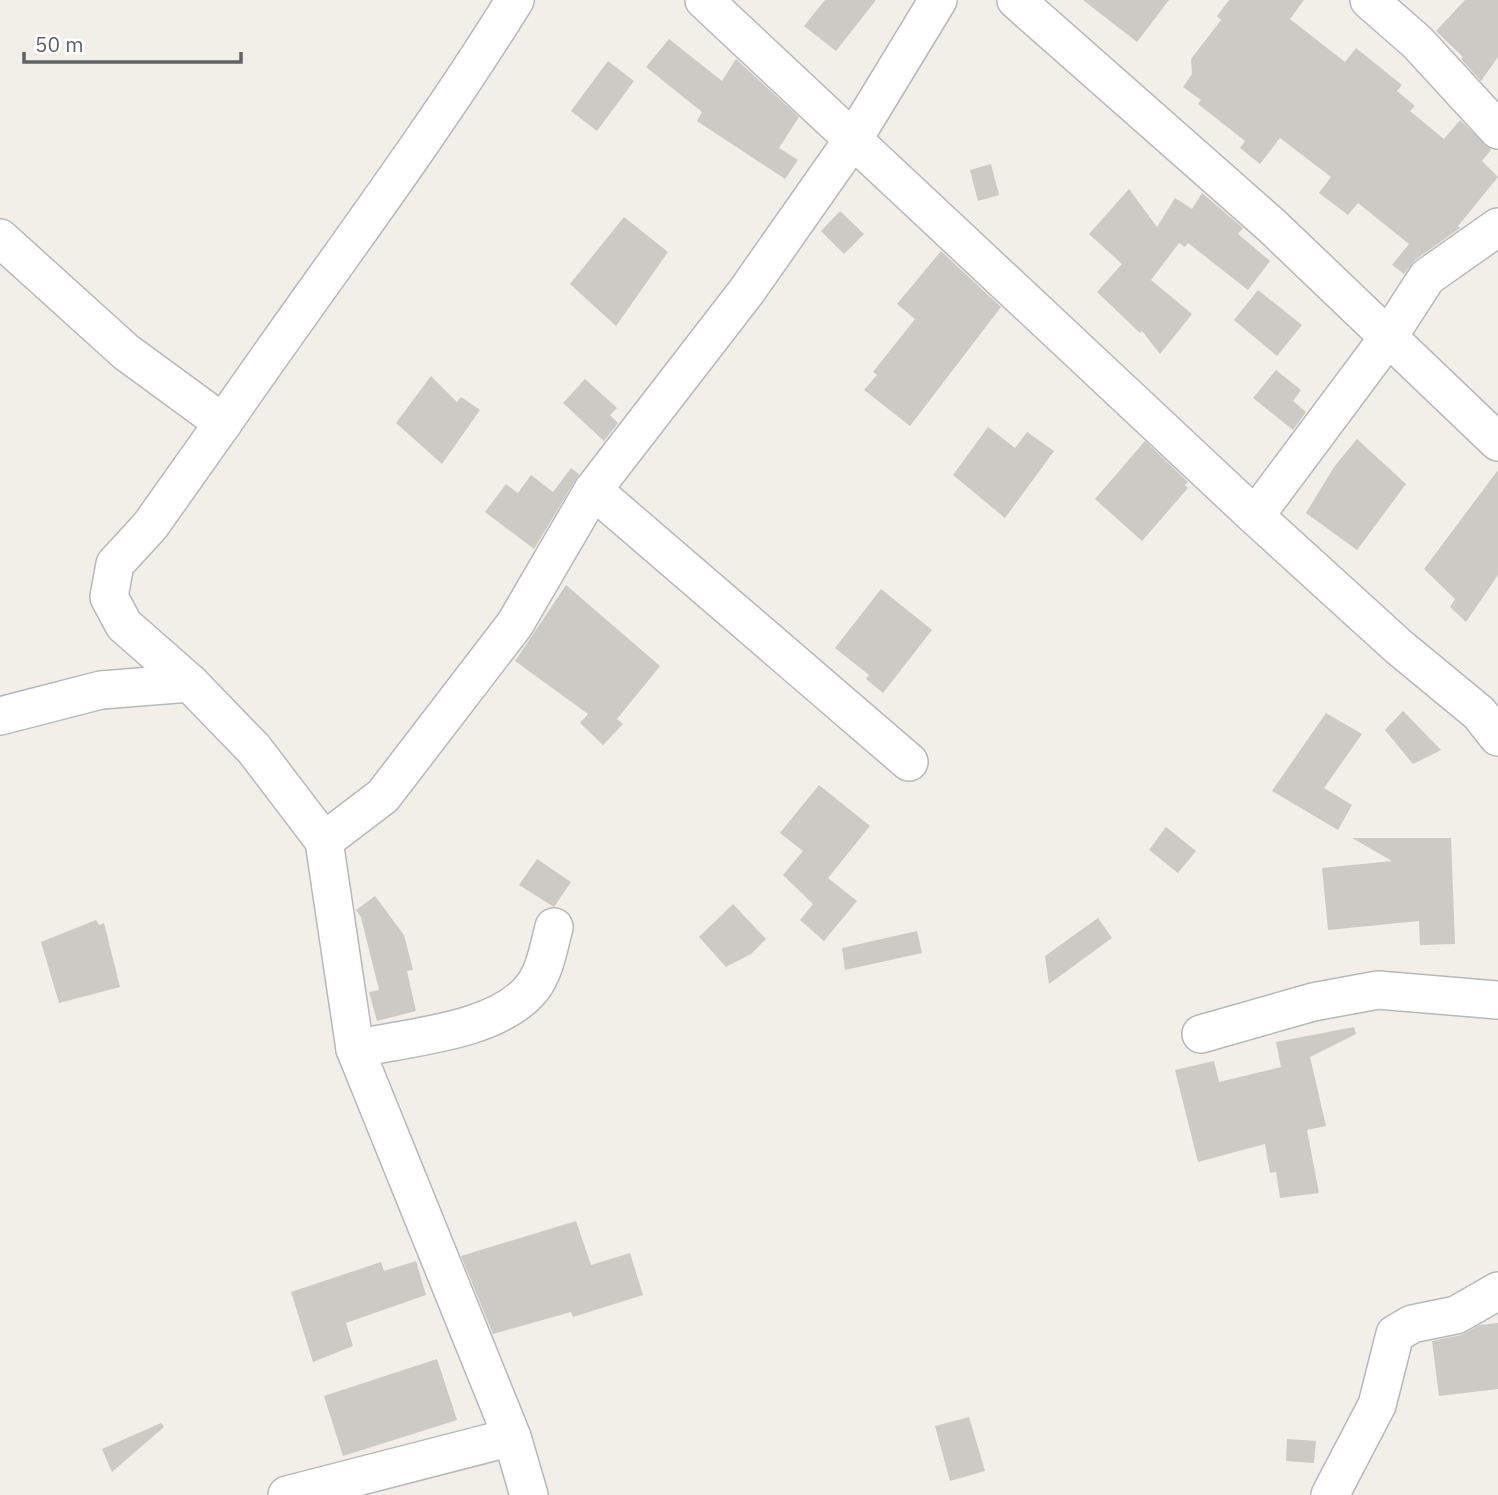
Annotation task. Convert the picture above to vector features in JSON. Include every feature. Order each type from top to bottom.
[{"type":"street","points":[[515,0],[470,73],[322,278],[150,526],[115,564],[109,597],[124,625],[190,683],[254,749],[324,841],[355,1049],[512,1437],[529,1495]]},
{"type":"street","points":[[704,0],[1255,516],[1399,647],[1479,713],[1498,737]]},
{"type":"street","points":[[324,841],[383,796],[515,624],[593,490],[746,292],[854,138],[938,0]]},
{"type":"street","points":[[1016,0],[1271,225],[1387,339],[1498,442]]},
{"type":"street","points":[[1369,0],[1417,42],[1498,130]]},
{"type":"street","points":[[1255,516],[1387,339],[1427,277],[1498,227]]},
{"type":"street","points":[[0,238],[126,352],[223,423]]},
{"type":"street","points":[[593,490],[909,762]]},
{"type":"street","points":[[0,716],[101,690],[190,683]]},
{"type":"street","points":[[355,1049],[487,1021],[513,1006],[533,987],[554,927]]},
{"type":"street","points":[[1201,1034],[1312,1002],[1378,990],[1498,1000]]},
{"type":"street","points":[[1330,1495],[1377,1405],[1395,1334],[1412,1324],[1456,1315],[1498,1291]]},
{"type":"street","points":[[287,1495],[512,1437]]},
{"type":"building","points":[[825,0],[876,0],[836,51],[804,26]]},
{"type":"building","points":[[1083,0],[1169,0],[1137,42]]},
{"type":"building","points":[[1229,0],[1304,0],[1290,19],[1345,62],[1356,48],[1402,85],[1397,91],[1415,106],[1410,111],[1444,139],[1460,120],[1491,150],[1482,161],[1498,177],[1458,226],[1460,228],[1415,260],[1404,274],[1392,265],[1409,244],[1358,203],[1348,215],[1319,193],[1331,177],[1280,138],[1260,164],[1240,148],[1245,141],[1198,104],[1201,100],[1183,87],[1192,74],[1191,59],[1221,20],[1217,16]]},
{"type":"building","points":[[1465,0],[1498,0],[1498,57],[1481,81],[1461,59],[1463,57],[1436,31]]},
{"type":"building","points":[[669,39],[722,81],[736,59],[799,117],[779,148],[798,160],[785,179],[697,121],[702,112],[646,67]]},
{"type":"building","points":[[608,61],[634,81],[597,131],[571,111]]},
{"type":"building","points":[[991,164],[999,195],[978,201],[970,170]]},
{"type":"building","points":[[1129,189],[1157,227],[1175,198],[1192,209],[1202,193],[1243,228],[1238,234],[1270,261],[1248,290],[1188,243],[1185,247],[1179,243],[1151,280],[1192,314],[1160,354],[1142,331],[1140,333],[1097,292],[1122,264],[1089,234]]},
{"type":"building","points":[[840,211],[864,234],[844,254],[821,231]]},
{"type":"building","points":[[624,217],[668,252],[616,326],[570,284]]},
{"type":"building","points":[[941,251],[1001,307],[910,426],[864,390],[877,375],[873,372],[915,319],[897,304]]},
{"type":"building","points":[[1258,290],[1302,325],[1277,356],[1234,320]]},
{"type":"building","points":[[1276,370],[1301,390],[1293,401],[1306,412],[1293,430],[1253,398]]},
{"type":"building","points":[[431,376],[457,402],[461,397],[480,410],[442,464],[396,423]]},
{"type":"building","points":[[585,379],[617,408],[610,415],[618,423],[604,441],[563,403]]},
{"type":"building","points":[[988,427],[1015,448],[1027,432],[1054,451],[1005,518],[953,475]]},
{"type":"building","points":[[1357,439],[1406,484],[1357,550],[1306,513],[1334,467]]},
{"type":"building","points":[[1145,441],[1188,482],[1185,485],[1188,488],[1142,541],[1095,499]]},
{"type":"building","points":[[571,468],[579,474],[534,549],[485,512],[506,484],[518,493],[531,475],[553,492]]},
{"type":"building","points":[[1498,470],[1498,575],[1466,622],[1450,607],[1455,599],[1424,569]]},
{"type":"building","points":[[566,585],[660,666],[617,719],[623,724],[603,745],[580,723],[588,714],[515,661]]},
{"type":"building","points":[[881,589],[932,630],[883,693],[866,679],[869,675],[835,648]]},
{"type":"building","points":[[1403,711],[1441,750],[1413,764],[1385,730]]},
{"type":"building","points":[[1326,713],[1362,734],[1324,788],[1352,805],[1338,830],[1272,791]]},
{"type":"building","points":[[819,785],[870,826],[828,878],[857,901],[824,941],[800,920],[813,904],[783,875],[803,851],[780,833]]},
{"type":"building","points":[[1166,827],[1196,851],[1178,873],[1149,850]]},
{"type":"building","points":[[1352,838],[1451,838],[1455,944],[1420,945],[1419,921],[1328,930],[1322,868],[1392,861]]},
{"type":"building","points":[[537,859],[571,882],[554,907],[519,885]]},
{"type":"building","points":[[375,896],[404,935],[413,970],[407,971],[416,1011],[377,1021],[369,992],[379,990],[361,917],[356,910]]},
{"type":"building","points":[[733,904],[766,939],[751,954],[726,967],[699,937]]},
{"type":"building","points":[[1098,918],[1112,938],[1049,984],[1045,956]]},
{"type":"building","points":[[96,920],[99,925],[104,923],[120,987],[59,1003],[41,942]]},
{"type":"building","points":[[917,931],[922,953],[845,970],[842,948]]},
{"type":"building","points":[[1354,1027],[1356,1034],[1310,1057],[1326,1126],[1307,1130],[1319,1193],[1280,1198],[1276,1172],[1270,1173],[1265,1144],[1198,1162],[1175,1070],[1214,1061],[1219,1082],[1281,1067],[1276,1042]]},
{"type":"building","points":[[576,1221],[591,1265],[630,1253],[643,1295],[573,1317],[571,1312],[493,1334],[461,1256]]},
{"type":"building","points":[[416,1261],[426,1295],[346,1323],[353,1346],[313,1362],[291,1292],[381,1262],[384,1271]]},
{"type":"building","points":[[1498,1323],[1498,1389],[1439,1396],[1432,1341],[1461,1335],[1480,1325]]},
{"type":"building","points":[[437,1359],[457,1420],[343,1456],[324,1396]]},
{"type":"building","points":[[969,1417],[985,1471],[950,1481],[935,1426]]},
{"type":"building","points":[[161,1423],[164,1427],[112,1472],[102,1449]]},
{"type":"building","points":[[1287,1439],[1316,1441],[1314,1463],[1286,1461]]}]
